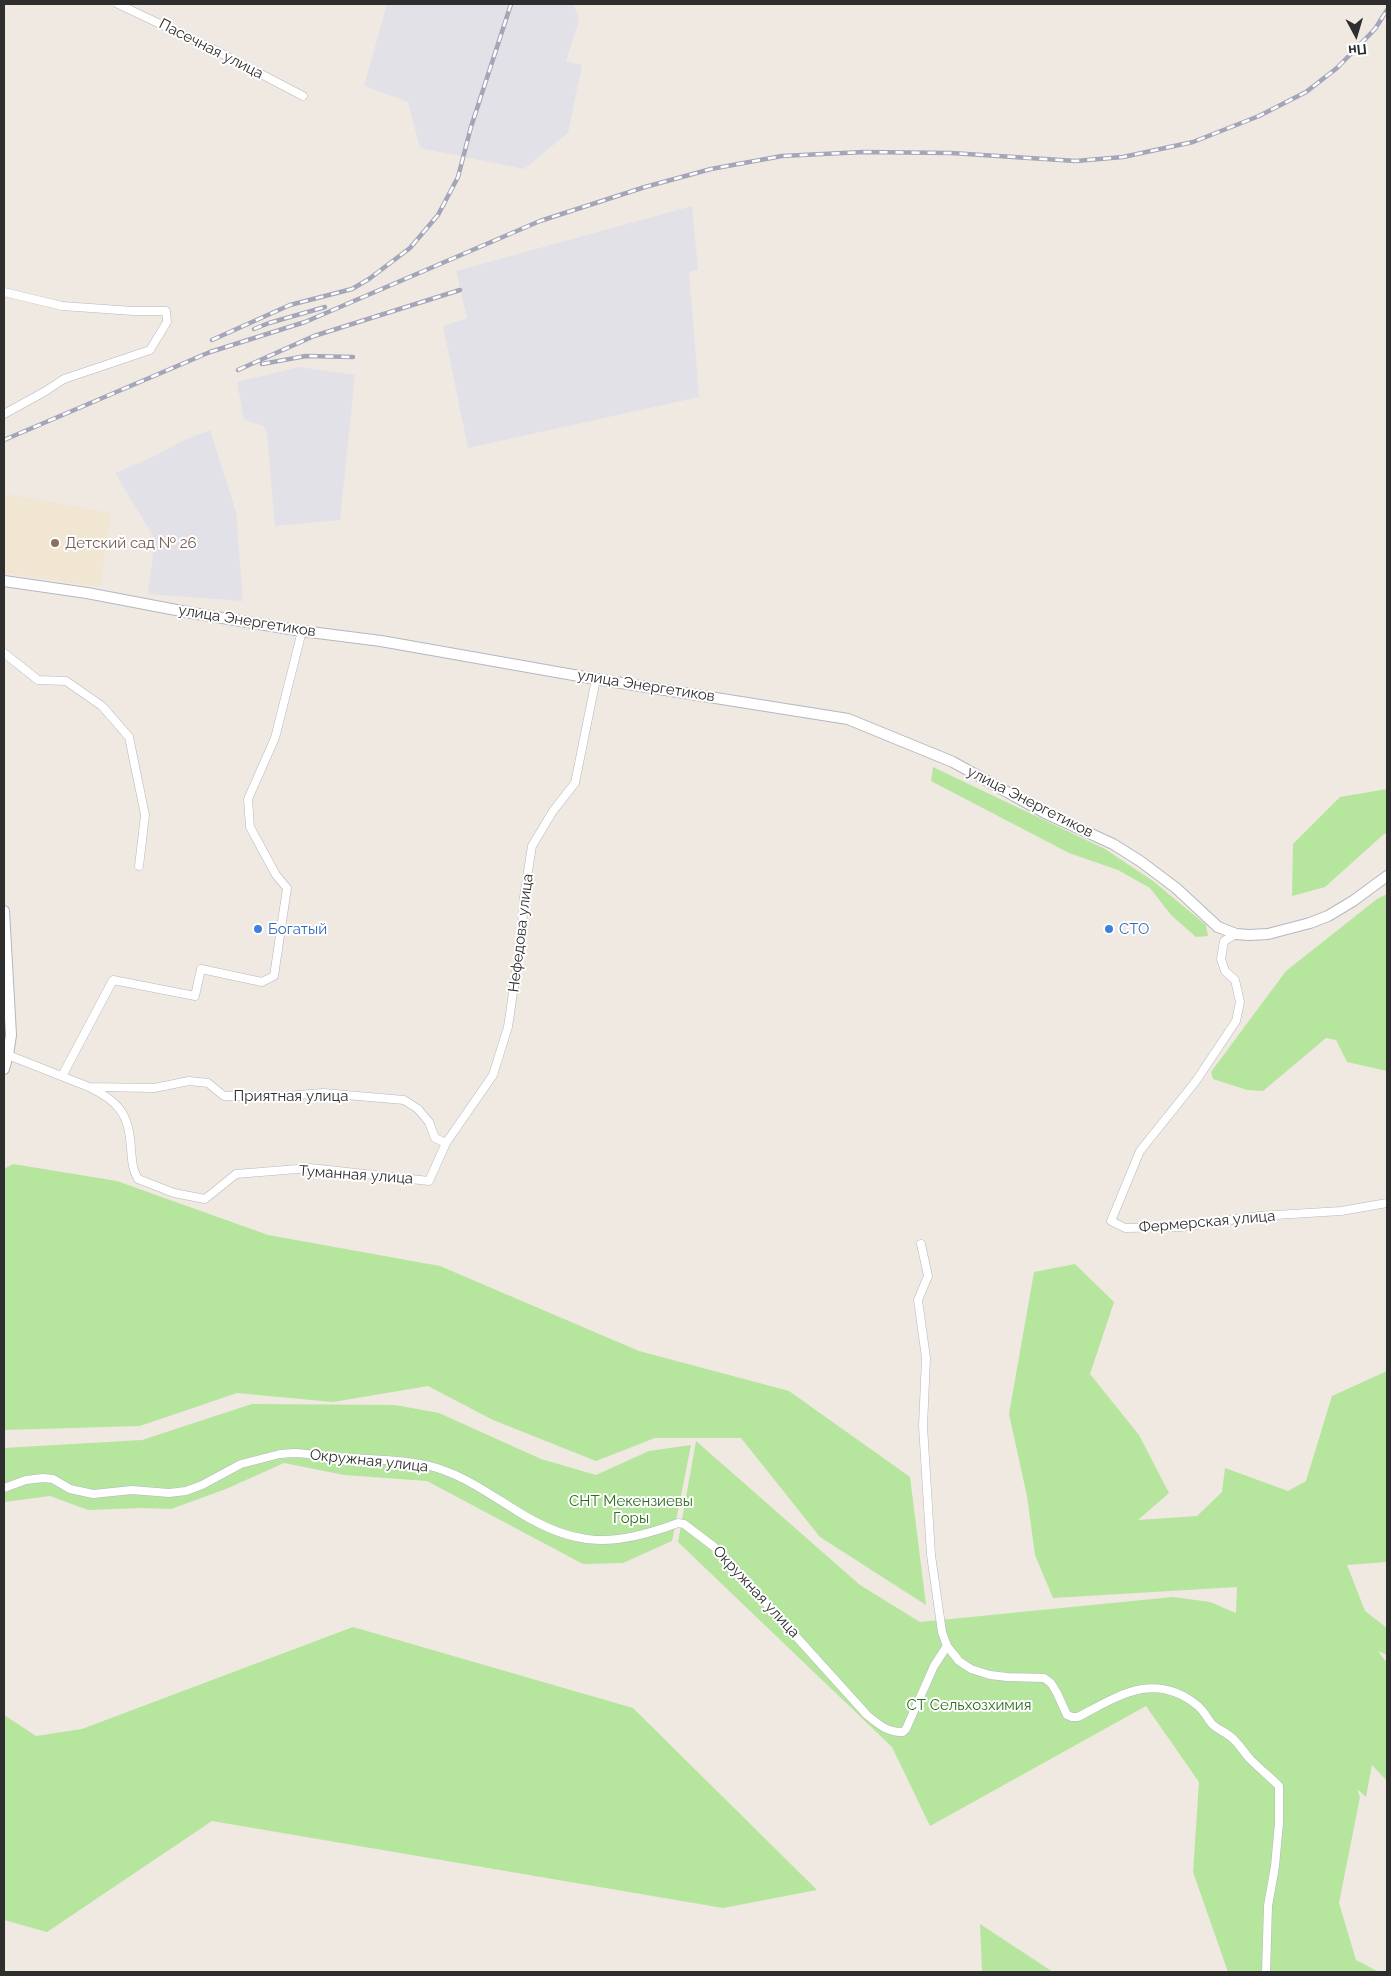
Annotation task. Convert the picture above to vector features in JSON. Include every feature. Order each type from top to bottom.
[{"type":"main road","name":"улица Энергетиков","points":[[4,581],[87,593],[302,631],[381,641],[596,679],[848,719],[953,762],[1045,813],[1113,844],[1140,861],[1176,888],[1218,926],[1236,934]]},
{"type":"main road","points":[[1236,934],[1268,934],[1310,924],[1353,901],[1387,876]]},
{"type":"main road","points":[[4,911],[11,1013],[8,1055],[4,1068]]},
{"type":"street","name":"Пасечная улица","points":[[118,4],[215,50],[303,96]]},
{"type":"street","points":[[4,292],[62,306],[133,311],[166,311],[167,322],[150,350],[64,379],[4,414]]},
{"type":"street","points":[[62,1076],[113,980],[195,996],[201,969],[262,982],[274,976],[286,888],[276,875],[250,827],[248,799],[275,738],[302,631]]},
{"type":"street","points":[[4,653],[38,680],[66,681],[102,706],[128,737],[145,815],[139,866]]},
{"type":"street","name":"Нефедова улица","points":[[428,1181],[446,1143],[493,1075],[508,1027],[532,846],[553,811],[575,783],[596,679]]},
{"type":"street","name":"Фермерская улица","points":[[1236,934],[1224,941],[1221,959],[1226,971],[1235,980],[1240,1002],[1236,1021],[1196,1081],[1140,1151],[1111,1221],[1125,1228],[1180,1227],[1258,1216],[1341,1211],[1387,1203]]},
{"type":"street","name":"Приятная улица","points":[[8,1055],[89,1088],[154,1088],[189,1081],[208,1083],[224,1096],[286,1096],[323,1093],[404,1100],[418,1108],[429,1122],[435,1138],[446,1143]]},
{"type":"street","name":"Туманная улица","points":[[89,1088],[115,1102],[126,1118],[130,1130],[132,1169],[138,1179],[174,1193],[205,1199],[236,1174],[310,1168],[428,1181]]},
{"type":"street","points":[[921,1244],[928,1276],[918,1300],[926,1358],[923,1436],[931,1555],[942,1632],[947,1646],[958,1661],[971,1669],[990,1675],[1044,1678],[1051,1683],[1067,1715],[1072,1717],[1078,1717],[1131,1690],[1144,1688],[1168,1691],[1189,1700],[1207,1715],[1211,1723],[1231,1737],[1251,1760],[1279,1786],[1275,1866],[1268,1906],[1266,1972]]},
{"type":"street","name":"Окружная улица","points":[[4,1488],[26,1480],[43,1478],[53,1479],[70,1489],[93,1494],[132,1490],[169,1493],[186,1491],[202,1485],[241,1464],[280,1454],[294,1453],[419,1463],[474,1484],[538,1523],[581,1539],[599,1541],[638,1536],[678,1523],[693,1529],[718,1549],[866,1715],[888,1730],[897,1733],[903,1732],[906,1729],[934,1666],[947,1646]]},
{"type":"shaded area","points":[[387,4],[574,4],[579,21],[566,61],[582,65],[568,133],[524,169],[420,148],[408,102],[364,86]]},
{"type":"shaded area","points":[[692,206],[698,270],[689,272],[699,397],[468,448],[443,326],[467,318],[456,271]]},
{"type":"shaded area","points":[[299,367],[355,375],[340,520],[275,526],[267,434],[264,426],[244,420],[237,382]]},
{"type":"shaded area","points":[[210,430],[236,512],[243,601],[148,594],[155,539],[115,473],[157,455],[182,441]]},
{"type":"shaded area","name":"Детский сад № 26","points":[[6,494],[111,513],[100,587],[4,573],[4,496]]},
{"type":"green space","points":[[933,767],[1105,849],[1153,881],[1206,925],[1208,936],[1196,937],[1171,915],[1150,888],[1118,870],[1069,853],[931,781]]},
{"type":"green space","points":[[1387,789],[1387,834],[1384,834],[1325,887],[1292,896],[1293,844],[1340,797]]},
{"type":"green space","points":[[1387,894],[1387,1071],[1347,1062],[1336,1040],[1326,1038],[1263,1091],[1247,1090],[1213,1079],[1211,1072],[1286,971],[1377,899]]},
{"type":"green space","points":[[13,1164],[117,1181],[268,1235],[440,1266],[639,1351],[789,1391],[910,1477],[926,1605],[820,1537],[741,1438],[655,1438],[596,1461],[493,1420],[428,1386],[333,1402],[237,1393],[140,1426],[4,1430],[4,1169]]},
{"type":"green space","name":"СТ Сельхозхимия","points":[[1075,1264],[1114,1302],[1090,1374],[1139,1435],[1169,1493],[1138,1520],[1197,1516],[1222,1492],[1225,1468],[1288,1491],[1306,1481],[1332,1396],[1387,1371],[1387,1562],[1347,1565],[1365,1611],[1387,1628],[1387,1655],[1378,1651],[1387,1663],[1387,1781],[1372,1765],[1366,1797],[1357,1789],[1360,1797],[1339,1903],[1356,1960],[1379,1972],[1228,1972],[1193,1872],[1199,1782],[1146,1706],[930,1826],[892,1747],[678,1542],[696,1441],[860,1585],[920,1622],[1173,1597],[1210,1602],[1236,1613],[1237,1587],[1053,1598],[1035,1555],[1027,1496],[1009,1414],[1034,1272]]},
{"type":"green space","name":"СНТ Мекензиевы Горы","points":[[252,1404],[395,1405],[439,1413],[541,1459],[596,1475],[649,1451],[691,1445],[672,1541],[623,1563],[583,1564],[427,1481],[344,1475],[284,1463],[226,1489],[171,1509],[88,1510],[50,1496],[4,1502],[4,1448],[142,1440]]},
{"type":"green space","points":[[353,1627],[633,1708],[817,1890],[723,1908],[212,1821],[47,1932],[4,1920],[4,1715],[36,1736],[82,1729]]},
{"type":"green space","points":[[980,1924],[1053,1972],[982,1972]]},
{"type":"railway","points":[[212,340],[290,305],[352,289],[369,279],[410,248],[438,215],[458,177],[471,127],[511,4]]},
{"type":"railway","points":[[4,440],[210,352],[305,322],[540,221],[645,187],[711,169],[782,156],[864,152],[951,153],[1076,161],[1123,157],[1193,142],[1259,116],[1306,92],[1337,68],[1375,29],[1387,10]]},
{"type":"railway","points":[[238,370],[314,336],[460,290]]},
{"type":"railway","points":[[254,329],[325,307]]},
{"type":"railway","points":[[262,364],[306,356],[353,357]]},
{"type":"place","name":"Детский сад № 26","points":[[55,543]]},
{"type":"place","name":"Богатый","points":[[258,929]]},
{"type":"place","name":"СТО","points":[[1109,929]]}]
